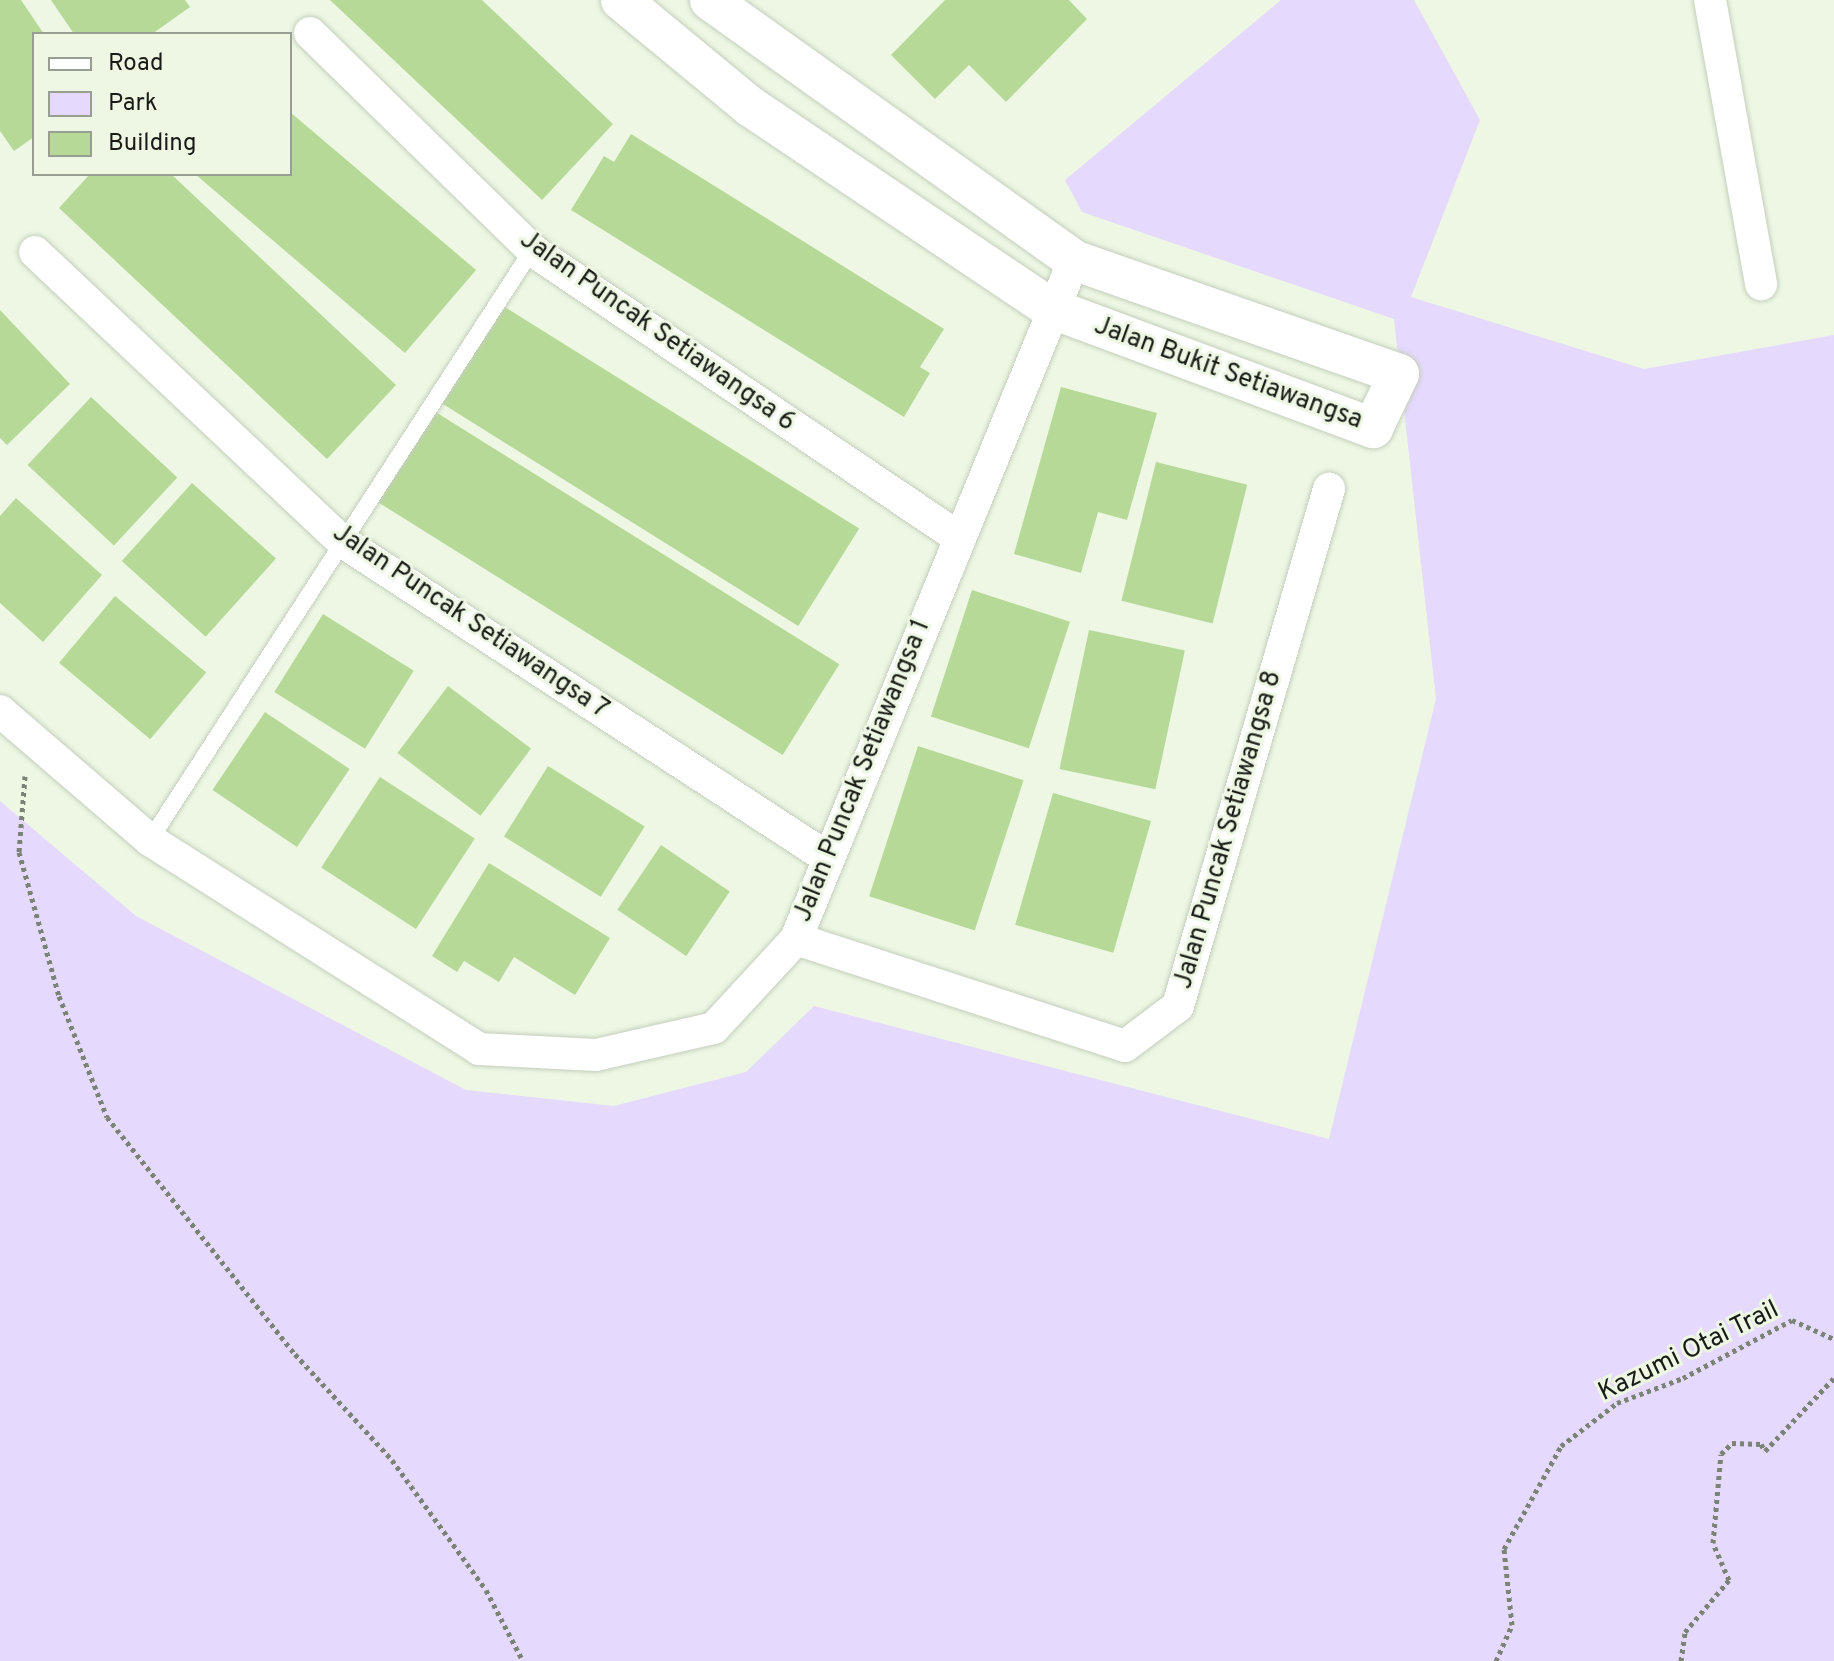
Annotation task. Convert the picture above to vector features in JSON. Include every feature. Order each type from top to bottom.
[{"type":"street","name":"Jalan Bukit Setiawangsa","points":[[621,0],[751,107],[1050,308],[1373,428],[1399,374],[1074,260],[710,0]]},
{"type":"street","points":[[1710,0],[1761,284]]},
{"type":"street","name":"Jalan Puncak Setiawangsa 6","points":[[310,33],[532,250],[958,537]]},
{"type":"street","name":"Jalan Puncak Setiawangsa 7","points":[[35,252],[343,542],[828,858]]},
{"type":"street","name":"Jalan Puncak Setiawangsa 1","points":[[0,711],[150,840],[479,1049],[596,1055],[714,1028],[796,939],[1050,308],[1074,260]]},
{"type":"street","name":"Jalan Puncak Setiawangsa 8","points":[[796,939],[1125,1046],[1178,1006],[1329,489]]},
{"type":"lane","points":[[150,840],[532,250]]},
{"type":"path","points":[[28,736],[19,852],[59,996],[107,1117],[295,1354],[392,1460],[486,1590],[523,1661]]},
{"type":"path","name":"Kazumi Otai Trail","points":[[1496,1661],[1512,1625],[1504,1549],[1561,1446],[1617,1403],[1683,1378],[1792,1320],[1834,1339]]},
{"type":"path","points":[[1681,1661],[1685,1632],[1729,1580],[1713,1543],[1721,1454],[1732,1443],[1761,1444],[1765,1451],[1834,1378]]},
{"type":"green space","points":[[1281,0],[1414,0],[1480,120],[1411,297],[1644,369],[1834,335],[1834,1661],[0,1661],[0,801],[136,916],[466,1090],[614,1106],[746,1072],[814,1006],[1329,1139],[1436,699],[1394,319],[1082,212],[1065,180]]},
{"type":"building","points":[[0,0],[21,0],[43,32],[32,32],[32,138],[14,151],[0,131]]},
{"type":"building","points":[[51,0],[185,0],[190,7],[155,32],[73,32]]},
{"type":"building","points":[[330,0],[482,0],[613,124],[542,200]]},
{"type":"building","points":[[945,0],[1069,0],[1087,19],[1006,102],[969,65],[935,99],[891,55]]},
{"type":"building","points":[[292,114],[476,270],[405,353],[197,176],[292,176]]},
{"type":"building","points":[[631,134],[944,329],[920,367],[930,373],[904,417],[571,210],[604,156],[614,162]]},
{"type":"building","points":[[88,176],[173,176],[396,385],[327,459],[59,208]]},
{"type":"building","points":[[503,306],[859,529],[798,626],[442,404]]},
{"type":"building","points":[[0,310],[70,384],[7,445],[0,438]]},
{"type":"building","points":[[1061,387],[1157,413],[1127,520],[1098,512],[1081,573],[1014,554]]},
{"type":"building","points":[[91,397],[177,477],[114,545],[28,465]]},
{"type":"building","points":[[434,411],[839,664],[783,755],[377,502]]},
{"type":"building","points":[[1156,462],[1247,485],[1213,623],[1121,601]]},
{"type":"building","points":[[192,483],[276,559],[206,637],[122,561]]},
{"type":"building","points":[[16,498],[102,575],[43,642],[0,603],[0,516]]},
{"type":"building","points":[[972,590],[1070,622],[1029,748],[931,716]]},
{"type":"building","points":[[115,596],[206,672],[150,739],[59,663]]},
{"type":"building","points":[[323,614],[414,671],[365,749],[274,692]]},
{"type":"building","points":[[1089,630],[1185,650],[1155,789],[1059,769]]},
{"type":"building","points":[[448,686],[531,749],[481,816],[397,753]]},
{"type":"building","points":[[265,712],[350,769],[297,847],[212,790]]},
{"type":"building","points":[[918,746],[1024,780],[975,931],[869,896]]},
{"type":"building","points":[[548,766],[645,826],[601,897],[504,836]]},
{"type":"building","points":[[380,777],[475,839],[416,929],[321,868]]},
{"type":"building","points":[[1053,793],[1151,821],[1113,953],[1015,925]]},
{"type":"building","points":[[661,845],[730,891],[686,956],[617,910]]},
{"type":"building","points":[[489,863],[610,938],[575,995],[514,957],[499,982],[464,961],[457,972],[432,956]]}]
